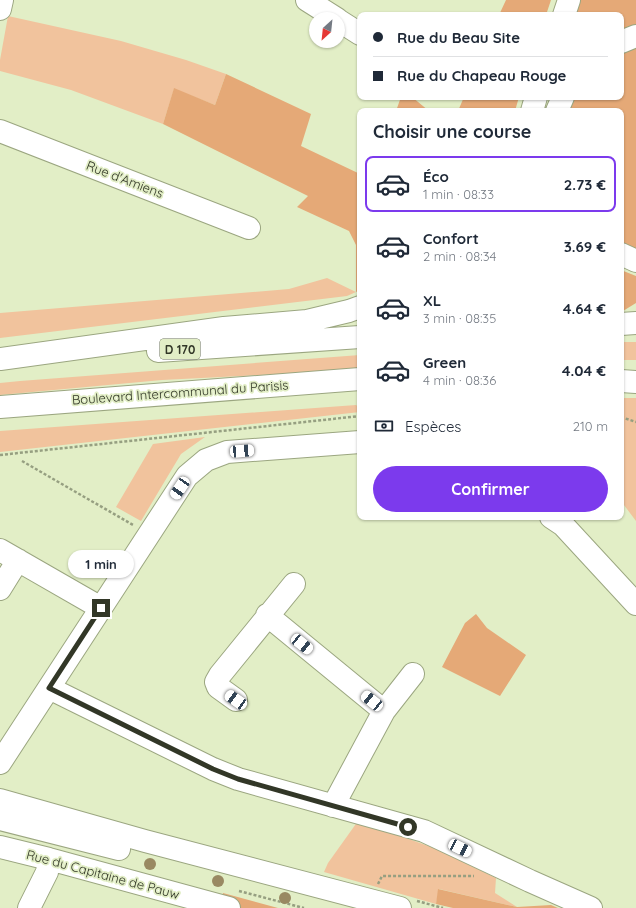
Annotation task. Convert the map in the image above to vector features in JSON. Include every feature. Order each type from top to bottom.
[{"type":"main road","points":[[0,9],[2,0]]},
{"type":"main road","points":[[307,0],[327,12]]},
{"type":"main road","points":[[565,12],[569,0]]},
{"type":"main road","points":[[345,24],[357,32]]},
{"type":"main road","points":[[624,41],[636,36]]},
{"type":"main road","name":"Rue d'Amiens","points":[[0,131],[249,228]]},
{"type":"main road","points":[[624,255],[636,260]]},
{"type":"main road","points":[[0,359],[224,328],[307,320],[357,308]]},
{"type":"main road","points":[[624,324],[636,324]]},
{"type":"main road","points":[[624,329],[636,329]]},
{"type":"main road","name":"D 170","points":[[0,363],[357,337]]},
{"type":"main road","points":[[624,368],[636,368]]},
{"type":"main road","name":"Boulevard Intercommunal du Parisis","points":[[0,407],[357,379]]},
{"type":"main road","points":[[624,381],[636,382]]},
{"type":"main road","points":[[288,384],[357,383]]},
{"type":"main road","points":[[0,763],[188,476],[206,460],[227,452],[357,442]]},
{"type":"main road","points":[[556,520],[563,525],[636,604]]},
{"type":"main road","points":[[0,589],[9,555],[101,608]]},
{"type":"main road","points":[[236,700],[218,687],[216,682],[267,615],[294,584]]},
{"type":"main road","points":[[267,615],[384,711]]},
{"type":"main road","points":[[333,806],[384,711],[413,674]]},
{"type":"main road","points":[[49,688],[213,769],[238,779],[424,831],[591,908]]},
{"type":"main road","points":[[0,800],[145,841],[400,908]]},
{"type":"main road","points":[[0,819],[349,908]]},
{"type":"main road","name":"Rue du Capitaine de Pauw","points":[[0,847],[229,908]]},
{"type":"main road","points":[[29,908],[47,872],[49,859]]},
{"type":"path","points":[[0,455],[357,416]]},
{"type":"path","points":[[624,418],[636,422]]},
{"type":"path","points":[[22,461],[149,534]]},
{"type":"path","points":[[375,890],[382,876],[495,876],[500,867]]},
{"type":"shaded area","points":[[506,0],[551,0],[547,12],[500,12]]},
{"type":"shaded area","points":[[578,0],[636,0],[636,25],[624,29],[624,12],[574,12]]},
{"type":"shaded area","points":[[8,16],[121,41],[186,60],[226,74],[215,105],[174,89],[163,124],[71,90],[0,71],[0,60]]},
{"type":"shaded area","points":[[636,47],[636,250],[624,245],[624,108],[568,108],[572,100],[624,100],[624,53]]},
{"type":"shaded area","points":[[226,74],[311,114],[301,146],[357,173],[357,292],[356,245],[349,231],[297,207],[308,196],[163,124],[174,88],[215,105]]},
{"type":"shaded area","points":[[400,100],[416,100],[425,108],[397,108]]},
{"type":"shaded area","points":[[463,100],[518,100],[516,108],[459,108]]},
{"type":"shaded area","points":[[624,271],[636,276],[636,303],[624,310]]},
{"type":"shaded area","points":[[327,278],[356,292],[347,296],[0,338],[0,313],[289,289]]},
{"type":"shaded area","points":[[624,342],[636,342],[636,360],[624,360]]},
{"type":"shaded area","points":[[357,355],[357,370],[162,380],[0,395],[0,383]]},
{"type":"shaded area","points":[[624,398],[636,398],[636,521],[624,505]]},
{"type":"shaded area","points":[[357,406],[357,412],[0,452],[0,431]]},
{"type":"shaded area","points":[[205,437],[181,454],[141,521],[116,507],[153,444]]},
{"type":"shaded area","points":[[476,614],[487,628],[526,655],[500,696],[442,667],[465,623]]},
{"type":"shaded area","points":[[358,821],[434,848],[496,878],[495,893],[517,907],[439,889],[436,904],[324,872],[328,863]]},
{"type":"shaded area","points":[[438,889],[517,907],[551,905],[558,908],[453,908],[436,904]]},
{"type":"shaded area","points":[[223,893],[278,908],[220,908]]},
{"type":"route","points":[[101,608],[49,688],[181,754],[238,779],[408,827]]}]
